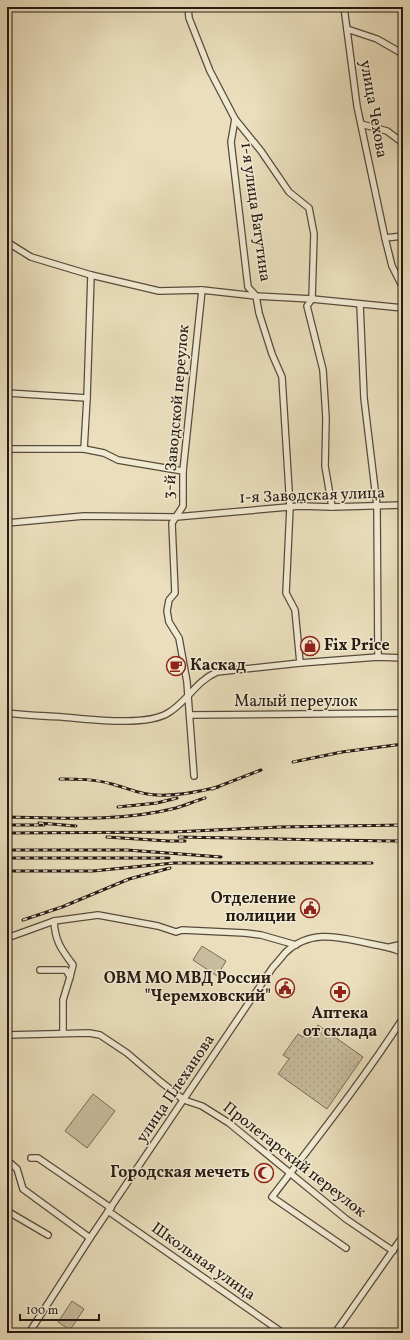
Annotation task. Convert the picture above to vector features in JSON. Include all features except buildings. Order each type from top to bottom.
[{"type":"street","points":[[188,7],[190,18],[210,71],[235,119],[261,151],[289,192],[309,208],[314,234],[312,299],[307,306],[323,370],[326,418],[325,466],[332,507]]},
{"type":"street","name":"улица Чехова","points":[[344,7],[357,106],[392,266],[402,285]]},
{"type":"street","points":[[347,30],[377,39],[403,54]]},
{"type":"street","name":"1-я улица Ватутина","points":[[235,119],[231,142],[248,287],[256,296],[259,313],[272,354],[282,377],[290,507],[286,593],[295,610],[300,663]]},
{"type":"street","points":[[362,124],[387,131],[403,143]]},
{"type":"street","points":[[385,238],[403,236]]},
{"type":"street","points":[[7,242],[31,257],[91,275],[159,291],[202,290],[403,308]]},
{"type":"street","points":[[84,449],[91,275]]},
{"type":"street","name":"3-й Заводской переулок","points":[[194,776],[187,682],[180,638],[169,622],[168,611],[169,600],[175,593],[172,523],[183,506],[183,471],[202,290]]},
{"type":"street","points":[[360,304],[364,398],[377,506],[378,657]]},
{"type":"street","points":[[7,393],[87,398]]},
{"type":"street","points":[[7,449],[84,449],[104,454],[118,460],[183,471]]},
{"type":"street","name":"1-я Заводская улица","points":[[7,523],[84,516],[176,517],[290,507],[403,505]]},
{"type":"street","points":[[7,713],[96,720],[138,721],[156,718],[168,713],[180,704],[196,686],[217,672],[300,663],[378,657],[403,658]]},
{"type":"street","name":"Малый переулок","points":[[190,715],[403,713]]},
{"type":"street","points":[[7,938],[54,921],[98,914],[158,926],[176,932],[182,930],[245,933],[261,935],[296,945]]},
{"type":"street","points":[[7,1035],[63,1033],[63,1000],[73,965],[59,946],[55,933],[54,921]]},
{"type":"street","name":"улица Плеханова","points":[[29,1333],[90,1238],[273,968],[286,953],[296,945],[306,940],[332,936],[388,948],[403,953]]},
{"type":"street","points":[[388,948],[403,944]]},
{"type":"street","points":[[40,970],[66,970],[70,976]]},
{"type":"street","points":[[346,1248],[272,1197],[352,1091],[403,1018]]},
{"type":"street","name":"Пролетарский переулок","points":[[63,1033],[89,1033],[100,1035],[126,1053],[184,1100],[202,1106],[229,1123],[346,1219],[393,1251]]},
{"type":"street","name":"Школьная улица","points":[[31,1158],[38,1158],[282,1333]]},
{"type":"street","points":[[7,1160],[16,1169],[23,1189],[90,1238]]},
{"type":"street","points":[[7,1211],[48,1235]]},
{"type":"street","points":[[335,1333],[403,1236]]},
{"type":"shaded area","points":[[202,946],[226,961],[217,976],[193,960]]},
{"type":"shaded area","points":[[318,1025],[363,1057],[327,1109],[278,1074],[289,1059],[283,1055],[298,1034],[303,1037],[307,1032],[311,1035]]},
{"type":"shaded area","points":[[93,1094],[115,1111],[87,1148],[65,1131]]},
{"type":"shaded area","points":[[72,1301],[84,1309],[70,1330],[58,1322]]},
{"type":"railway","points":[[293,762],[342,752],[403,744]]},
{"type":"railway","points":[[212,789],[261,770]]},
{"type":"railway","points":[[60,779],[99,781],[151,795],[173,795],[218,787]]},
{"type":"railway","points":[[118,807],[157,803],[177,798]]},
{"type":"railway","points":[[7,817],[92,818],[134,815],[176,808],[205,798]]},
{"type":"railway","points":[[39,823],[76,826]]},
{"type":"railway","points":[[7,825],[44,825]]},
{"type":"railway","points":[[7,833],[173,832],[280,827],[403,825]]},
{"type":"railway","points":[[107,837],[185,841]]},
{"type":"railway","points":[[179,837],[403,841]]},
{"type":"railway","points":[[7,850],[127,850],[221,857]]},
{"type":"railway","points":[[7,858],[169,858]]},
{"type":"railway","points":[[7,871],[93,871],[174,863],[372,863]]},
{"type":"railway","points":[[23,920],[62,907],[129,879],[170,868]]},
{"type":"place","name":"Fix Price","points":[[310,646]]},
{"type":"place","name":"Каскад","points":[[176,666]]},
{"type":"place","name":"Отделение полиции","points":[[310,908]]},
{"type":"place","name":"ОВМ МО МВД России \"Черемховский\"","points":[[285,988]]},
{"type":"place","name":"Аптека от склада","points":[[340,992]]},
{"type":"place","name":"Городская мечеть","points":[[264,1173]]}]
